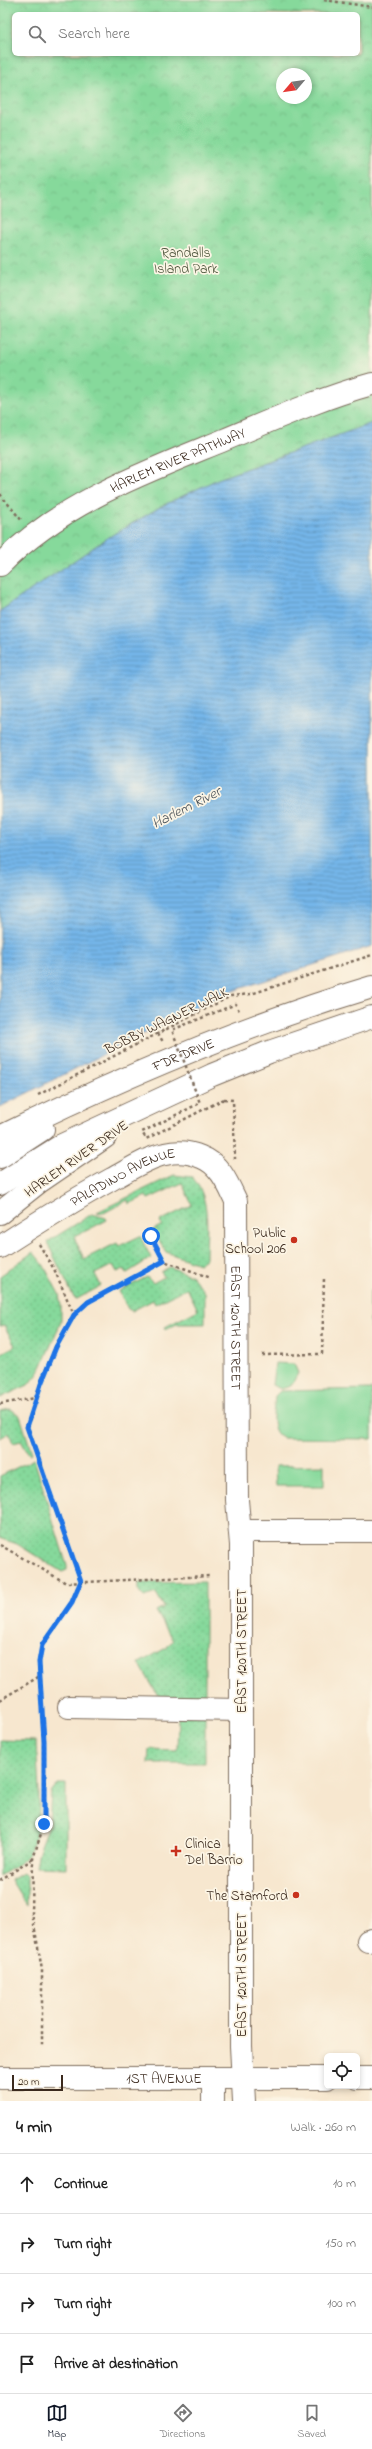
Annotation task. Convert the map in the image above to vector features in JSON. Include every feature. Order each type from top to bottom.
[{"type":"main road","name":"HARLEM RIVER PATHWAY","points":[[0,565],[34,535],[60,516],[168,463],[324,400],[372,384]]},
{"type":"main road","name":"FDR DRIVE","points":[[0,1138],[109,1086],[246,1029],[372,987]]},
{"type":"main road","points":[[0,1184],[62,1145],[212,1075],[262,1055],[372,1017]]},
{"type":"main road","points":[[0,1158],[109,1086]]},
{"type":"main road","name":"HARLEM RIVER DRIVE","points":[[0,1213],[39,1182],[152,1104]]},
{"type":"main road","name":"PALADINO AVENUE","points":[[0,1247],[69,1202],[137,1165],[164,1154],[183,1152],[201,1157],[211,1162],[224,1176],[236,1201]]},
{"type":"main road","name":"EAST 120TH STREET","points":[[236,1201],[237,1500],[240,1532],[241,2046],[244,2101]]},
{"type":"main road","points":[[240,1532],[372,1531]]},
{"type":"main road","points":[[69,1707],[241,1710]]},
{"type":"main road","name":"1ST AVENUE","points":[[0,2078],[324,2078]]},
{"type":"main road","points":[[213,2078],[213,2101]]},
{"type":"main road","points":[[360,2078],[372,2078]]},
{"type":"path","points":[[324,0],[372,7]]},
{"type":"path","points":[[0,494],[34,535]]},
{"type":"path","name":"BOBBY WAGNER WALK","points":[[34,1097],[232,996],[251,994],[372,955]]},
{"type":"path","points":[[233,1117],[233,1100],[224,1099],[146,1139],[142,1132],[200,1103],[172,1030],[236,1004],[239,1012]]},
{"type":"path","points":[[151,1236],[164,1261],[211,1278]]},
{"type":"path","points":[[39,1243],[55,1271],[74,1315]]},
{"type":"path","points":[[42,2046],[42,1970],[32,1913],[33,1859],[44,1824],[44,1741],[39,1662],[42,1645],[72,1602],[81,1581],[27,1427],[36,1398],[56,1347],[74,1315],[88,1302],[164,1261]]},
{"type":"path","points":[[262,1355],[322,1354],[324,1278]]},
{"type":"path","points":[[0,1404],[36,1398]]},
{"type":"path","points":[[0,1545],[66,1583],[81,1581],[209,1576]]},
{"type":"path","points":[[0,1700],[40,1676]]},
{"type":"path","points":[[0,1880],[33,1859]]},
{"type":"green space","name":"Randalls Island Park","points":[[0,0],[372,0],[372,423],[218,479],[162,506],[109,537],[0,611]]},
{"type":"green space","points":[[174,1175],[192,1177],[203,1195],[207,1227],[206,1259],[199,1264],[166,1252],[153,1230],[162,1225],[160,1221],[192,1205],[182,1183],[148,1199],[146,1196],[129,1204],[128,1200],[104,1213],[97,1212]]},
{"type":"green space","points":[[92,1214],[106,1218],[107,1220],[74,1237],[84,1259],[117,1243],[119,1246],[140,1236],[151,1258],[127,1273],[124,1269],[117,1272],[113,1265],[95,1274],[101,1286],[77,1299],[74,1298],[47,1242]]},
{"type":"green space","points":[[33,1252],[43,1264],[59,1294],[61,1322],[38,1374],[28,1385],[0,1398],[0,1354],[15,1346],[4,1325],[0,1326],[0,1276]]},
{"type":"green space","points":[[170,1267],[192,1276],[205,1292],[205,1324],[177,1324],[166,1329],[165,1327],[198,1310],[187,1288],[155,1304],[153,1300],[132,1311],[128,1309],[119,1291],[147,1277],[153,1283],[164,1277],[161,1272]]},
{"type":"green space","points":[[370,1291],[372,1291],[372,1328],[370,1328]]},
{"type":"green space","points":[[275,1363],[294,1364],[298,1373],[291,1386],[281,1389],[272,1385]]},
{"type":"green space","points":[[372,1389],[372,1439],[283,1438],[278,1435],[275,1430],[273,1414],[275,1396],[280,1391]]},
{"type":"green space","points":[[11,1409],[20,1416],[32,1453],[29,1454],[21,1441],[13,1443],[9,1433],[0,1438],[0,1411]]},
{"type":"green space","points":[[34,1459],[67,1566],[67,1570],[62,1572],[17,1544],[0,1538],[0,1476]]},
{"type":"green space","points":[[324,1465],[324,1486],[276,1486],[275,1466]]},
{"type":"green space","points":[[205,1582],[205,1705],[164,1706],[139,1663],[168,1647],[168,1645],[173,1641],[156,1611],[164,1607],[156,1593],[144,1597],[139,1591],[139,1583]]},
{"type":"green space","points":[[205,1713],[205,1763],[148,1763],[149,1749],[177,1750],[178,1717]]},
{"type":"green space","points":[[0,1740],[36,1741],[39,1800],[37,1831],[33,1844],[27,1855],[21,1861],[0,1876]]},
{"type":"green space","points":[[58,1784],[66,1784],[66,1868],[36,1867],[39,1851],[49,1825],[51,1793]]},
{"type":"green space","points":[[23,1873],[27,1877],[27,1906],[11,1880]]},
{"type":"water","name":"Harlem River","points":[[372,423],[372,946],[220,995],[0,1107],[0,611],[109,537],[162,506],[218,479]]},
{"type":"place","name":"Public School 206","points":[[294,1240]]},
{"type":"place","name":"Clinica Del Barrio","points":[[176,1851]]},
{"type":"place","name":"The Stamford","points":[[296,1895]]},
{"type":"route","points":[[44,1824],[44,1741],[39,1662],[42,1645],[72,1602],[81,1581],[27,1427],[41,1384],[56,1347],[78,1310],[88,1302],[164,1261],[151,1236]]}]
